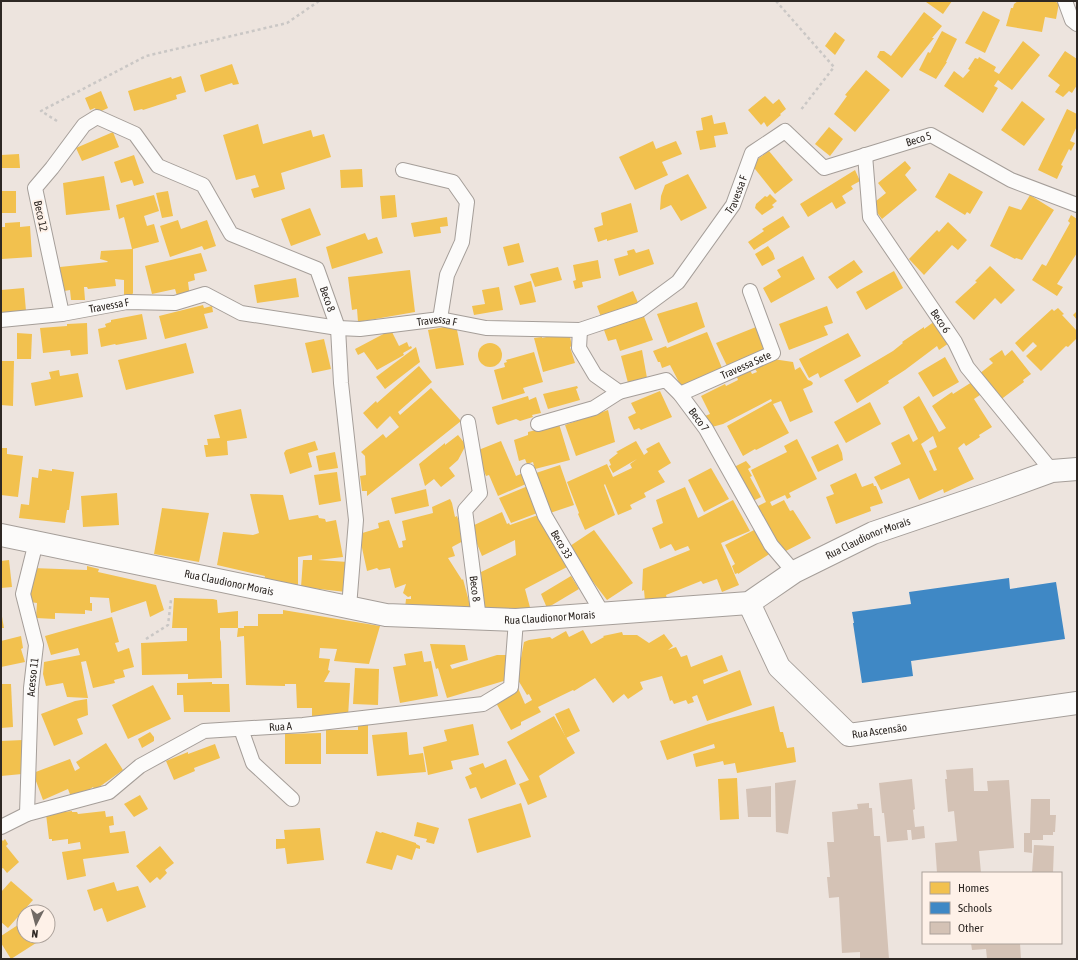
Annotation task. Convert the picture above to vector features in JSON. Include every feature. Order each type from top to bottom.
[{"type":"street","name":"Rua Claudionor Morais","points":[[1,535],[386,615],[516,620],[749,604],[794,572],[873,533],[1052,471],[1077,469]]},
{"type":"street","name":"Rua Ascensão","points":[[749,604],[779,667],[850,735],[1077,703]]},
{"type":"lane","points":[[1065,1],[1072,20],[1077,24]]},
{"type":"lane","name":"Beco 12","points":[[62,314],[35,188],[84,125],[97,117]]},
{"type":"lane","name":"Beco 8","points":[[97,117],[135,134],[158,166],[203,186],[232,234],[317,269],[338,328],[341,383],[356,520],[349,608]]},
{"type":"lane","name":"Beco 5","points":[[785,131],[824,168],[931,134],[1011,180],[1077,205]]},
{"type":"lane","name":"Travessa F","points":[[1,320],[62,314],[127,302],[175,303],[205,294],[241,313],[338,328],[360,329],[440,319],[486,328],[580,330],[640,310],[678,282],[733,205],[752,153],[785,131]]},
{"type":"lane","name":"Beco 6","points":[[865,156],[870,217],[955,342],[967,366],[1052,471]]},
{"type":"lane","points":[[403,170],[453,182],[467,202],[462,242],[447,275],[440,319]]},
{"type":"lane","name":"Travessa Sete","points":[[680,394],[773,353],[750,291]]},
{"type":"lane","points":[[538,424],[594,408],[619,392],[595,375],[579,348],[580,330]]},
{"type":"lane","name":"Beco 7","points":[[619,392],[666,380],[680,394],[706,429],[771,545],[794,572]]},
{"type":"lane","name":"Beco 8","points":[[468,422],[480,493],[465,510],[478,619]]},
{"type":"lane","name":"Beco 33","points":[[528,471],[545,516],[603,614]]},
{"type":"lane","name":"Acesso 11","points":[[27,814],[31,688],[36,645],[23,594],[36,542]]},
{"type":"lane","name":"Rua A","points":[[1,827],[27,814],[109,792],[140,766],[204,731],[303,725],[483,704],[511,687],[516,620]]},
{"type":"lane","points":[[241,729],[253,763],[292,799]]},
{"type":"path","points":[[97,117],[57,121],[41,111],[146,56],[287,23],[318,1]]},
{"type":"path","points":[[776,1],[834,67],[785,131]]},
{"type":"path","points":[[146,639],[168,625],[174,571]]},
{"type":"building: Homes","points":[[952,1],[943,14],[926,2]]},
{"type":"building: Homes","points":[[1018,1],[1052,1],[1059,3],[1056,19],[1045,17],[1042,32],[1006,26],[1011,8],[1013,8],[1014,4]]},
{"type":"building: Homes","points":[[983,11],[1000,20],[985,53],[965,43]]},
{"type":"building: Homes","points":[[924,12],[942,26],[902,78],[877,57],[880,51],[884,51],[891,56]]},
{"type":"building: Homes","points":[[942,31],[957,39],[947,62],[936,79],[919,70],[928,52],[930,53]]},
{"type":"building: Homes","points":[[835,32],[845,40],[835,55],[825,46]]},
{"type":"building: Homes","points":[[1023,41],[1040,55],[1012,90],[998,80],[994,86],[998,88],[983,113],[944,86],[954,71],[963,78],[970,70],[968,69],[975,58],[978,59],[979,57],[996,67],[994,71],[999,74]]},
{"type":"building: Homes","points":[[1065,51],[1077,59],[1077,85],[1072,93],[1069,91],[1063,97],[1055,92],[1060,85],[1048,76]]},
{"type":"building: Homes","points":[[232,64],[239,84],[233,85],[232,83],[205,92],[200,75]]},
{"type":"building: Homes","points":[[866,70],[890,90],[855,132],[834,114],[847,96],[845,95]]},
{"type":"building: Homes","points":[[181,76],[186,92],[176,95],[177,99],[143,110],[134,111],[128,91],[171,77],[172,79]]},
{"type":"building: Homes","points":[[101,91],[108,108],[97,113],[95,108],[90,110],[85,98]]},
{"type":"building: Homes","points":[[765,96],[773,104],[779,99],[786,109],[767,127],[764,122],[761,125],[748,110]]},
{"type":"building: Homes","points":[[1022,101],[1045,119],[1024,146],[1001,130]]},
{"type":"building: Homes","points":[[1067,109],[1077,114],[1077,126],[1070,141],[1075,143],[1071,151],[1069,149],[1061,165],[1063,166],[1057,179],[1038,170]]},
{"type":"building: Homes","points":[[712,115],[714,124],[725,122],[728,134],[714,136],[716,147],[700,150],[696,131],[703,130],[701,118]]},
{"type":"building: Homes","points":[[258,124],[263,144],[311,130],[313,137],[324,134],[331,157],[281,173],[285,189],[254,198],[251,189],[259,187],[255,175],[236,180],[223,135]]},
{"type":"building: Homes","points":[[829,127],[843,139],[830,156],[815,144]]},
{"type":"building: Homes","points":[[113,132],[119,147],[82,161],[76,148]]},
{"type":"building: Homes","points":[[653,141],[656,149],[676,141],[682,154],[662,162],[668,175],[635,190],[619,157]]},
{"type":"building: Homes","points":[[769,151],[793,180],[775,194],[751,164]]},
{"type":"building: Homes","points":[[19,154],[20,168],[1,168],[1,155]]},
{"type":"building: Homes","points":[[134,155],[144,183],[134,186],[132,180],[121,183],[114,162]]},
{"type":"building: Homes","points":[[905,161],[911,168],[905,175],[917,190],[882,219],[871,205],[886,193],[878,183]]},
{"type":"building: Homes","points":[[362,169],[363,187],[341,188],[340,170]]},
{"type":"building: Homes","points":[[855,170],[860,181],[851,186],[853,189],[842,196],[846,203],[836,209],[832,202],[808,217],[800,204]]},
{"type":"building: Homes","points":[[949,173],[983,192],[970,214],[967,212],[965,215],[935,197]]},
{"type":"building: Homes","points":[[688,174],[707,208],[681,221],[671,205],[660,210],[661,196],[665,185]]},
{"type":"building: Homes","points":[[104,176],[110,210],[66,215],[63,183]]},
{"type":"building: Homes","points":[[1,191],[16,191],[16,213],[1,213]]},
{"type":"building: Homes","points":[[168,191],[173,216],[162,218],[156,193]]},
{"type":"building: Homes","points":[[770,194],[777,201],[772,205],[774,207],[762,215],[755,208],[756,204],[765,196],[767,197]]},
{"type":"building: Homes","points":[[154,195],[159,211],[144,216],[147,226],[154,224],[159,242],[133,249],[133,293],[131,297],[124,296],[124,280],[115,279],[116,286],[88,289],[87,287],[84,287],[85,300],[71,300],[70,290],[64,291],[64,289],[61,289],[60,267],[108,262],[100,259],[101,251],[132,249],[124,217],[119,219],[116,205]]},
{"type":"building: Homes","points":[[395,195],[397,217],[382,219],[380,196]]},
{"type":"building: Homes","points":[[1030,195],[1054,210],[1022,260],[1015,259],[990,246],[1009,206],[1021,210]]},
{"type":"building: Homes","points":[[631,203],[638,232],[607,241],[607,239],[598,242],[594,228],[603,225],[601,213]]},
{"type":"building: Homes","points":[[310,208],[321,235],[291,246],[281,219]]},
{"type":"building: Homes","points":[[1071,215],[1077,219],[1077,253],[1057,284],[1063,287],[1057,296],[1032,280],[1042,264],[1046,266],[1070,223],[1068,221]]},
{"type":"building: Homes","points":[[783,216],[790,227],[754,250],[748,242],[764,231],[762,229]]},
{"type":"building: Homes","points":[[447,217],[448,226],[440,227],[441,233],[414,237],[411,223]]},
{"type":"building: Homes","points":[[178,220],[181,229],[207,220],[216,246],[204,250],[202,246],[170,257],[160,226]]},
{"type":"building: Homes","points":[[20,222],[20,227],[30,226],[32,257],[2,259],[2,227],[5,227],[5,223]]},
{"type":"building: Homes","points":[[948,222],[967,240],[958,250],[952,245],[924,275],[909,259],[937,230],[939,232]]},
{"type":"building: Homes","points":[[365,233],[368,240],[377,237],[383,253],[332,269],[326,247]]},
{"type":"building: Homes","points":[[519,243],[524,262],[508,266],[503,247]]},
{"type":"building: Homes","points":[[768,246],[775,259],[762,266],[755,254]]},
{"type":"building: Homes","points":[[634,249],[636,253],[649,249],[654,264],[619,276],[614,259],[628,255],[627,251]]},
{"type":"building: Homes","points":[[201,253],[207,271],[194,274],[195,280],[188,282],[190,297],[178,299],[175,289],[152,294],[145,266]]},
{"type":"building: Homes","points":[[803,256],[815,279],[771,303],[763,288],[781,277],[777,270]]},
{"type":"building: Homes","points":[[598,260],[601,278],[582,282],[583,287],[575,289],[573,281],[576,280],[573,265]]},
{"type":"building: Homes","points":[[854,260],[863,272],[837,289],[828,277]]},
{"type":"building: Homes","points":[[990,266],[1015,290],[1001,304],[995,298],[974,320],[955,302],[977,282],[975,281]]},
{"type":"building: Homes","points":[[558,267],[562,280],[535,287],[530,274]]},
{"type":"building: Homes","points":[[410,270],[415,312],[358,322],[357,309],[352,310],[348,277]]},
{"type":"building: Homes","points":[[894,271],[903,288],[866,310],[856,292]]},
{"type":"building: Homes","points":[[296,278],[299,297],[257,303],[254,285]]},
{"type":"building: Homes","points":[[531,281],[536,302],[520,305],[514,286]]},
{"type":"building: Homes","points":[[499,287],[503,310],[474,315],[472,306],[485,304],[482,290]]},
{"type":"building: Homes","points":[[24,288],[26,311],[2,313],[1,290]]},
{"type":"building: Homes","points":[[633,291],[639,305],[602,320],[597,306]]},
{"type":"building: Homes","points":[[697,302],[705,327],[668,343],[657,314]]},
{"type":"building: Homes","points":[[203,305],[204,308],[212,306],[213,312],[204,314],[208,328],[165,339],[159,316]]},
{"type":"building: Homes","points":[[827,306],[833,323],[824,326],[828,335],[789,350],[779,324]]},
{"type":"building: Homes","points":[[1058,308],[1064,314],[1062,315],[1077,331],[1077,338],[1068,347],[1066,346],[1041,371],[1026,356],[1037,346],[1033,342],[1023,352],[1015,343],[1052,309],[1054,311]]},
{"type":"building: Homes","points":[[1077,311],[1077,320],[1073,315]]},
{"type":"building: Homes","points":[[142,314],[147,339],[101,347],[98,329],[106,327],[105,324],[111,322],[111,320]]},
{"type":"building: Homes","points":[[643,314],[653,340],[620,351],[616,339],[608,341],[604,330],[612,327],[611,325]]},
{"type":"building: Homes","points":[[935,321],[949,343],[939,350],[937,346],[888,381],[889,383],[857,403],[844,380],[893,351],[903,343],[902,342]]},
{"type":"building: Homes","points":[[87,323],[88,354],[71,356],[70,350],[43,353],[40,328]]},
{"type":"building: Homes","points":[[456,325],[464,365],[436,369],[428,330]]},
{"type":"building: Homes","points":[[756,327],[767,351],[728,368],[716,343]]},
{"type":"building: Homes","points":[[391,330],[399,346],[407,342],[409,347],[411,346],[412,348],[403,353],[404,355],[377,370],[364,352],[358,355],[355,349]]},
{"type":"building: Homes","points":[[569,332],[572,346],[570,347],[575,363],[543,372],[534,338],[542,338]]},
{"type":"building: Homes","points":[[707,332],[722,368],[681,386],[670,365],[662,368],[653,351],[666,346],[667,348]]},
{"type":"building: Homes","points":[[17,333],[32,334],[31,359],[17,359]]},
{"type":"building: Homes","points":[[848,333],[861,356],[820,378],[818,373],[809,378],[799,359]]},
{"type":"building: Homes","points":[[324,339],[331,369],[312,373],[305,343]]},
{"type":"building: Homes","points":[[186,343],[194,373],[126,390],[118,360]]},
{"type":"building: Homes","points":[[490,343],[498,347],[502,355],[498,363],[490,367],[482,363],[478,355],[482,347]]},
{"type":"building: Homes","points":[[416,347],[420,362],[385,389],[376,377]]},
{"type":"building: Homes","points":[[642,350],[647,378],[628,383],[621,356]]},
{"type":"building: Homes","points":[[1002,350],[1005,356],[1012,350],[1031,374],[1023,380],[1024,382],[999,401],[979,374],[993,363],[989,359]]},
{"type":"building: Homes","points":[[534,352],[543,382],[523,388],[525,393],[502,400],[494,370],[505,367],[504,363],[507,362],[506,360]]},
{"type":"building: Homes","points":[[945,357],[959,382],[933,397],[918,373]]},
{"type":"building: Homes","points":[[766,358],[793,362],[795,370],[800,367],[808,380],[813,383],[812,385],[803,389],[813,412],[790,422],[781,401],[773,404],[789,433],[743,456],[727,426],[772,401],[771,399],[723,424],[712,427],[705,416],[710,414],[701,396],[725,384],[726,386],[738,380],[737,377],[750,370],[752,374],[757,372],[752,364]]},
{"type":"building: Homes","points":[[1,361],[14,361],[13,406],[1,405]]},
{"type":"building: Homes","points":[[419,366],[432,382],[398,412],[400,415],[431,388],[461,421],[367,496],[367,491],[362,491],[360,476],[366,475],[365,456],[361,452],[383,434],[386,438],[399,427],[390,416],[377,429],[363,413],[376,401],[377,403]]},
{"type":"building: Homes","points":[[59,370],[60,376],[78,373],[83,397],[35,406],[31,383],[51,379],[49,372]]},
{"type":"building: Homes","points":[[972,382],[980,395],[974,399],[992,427],[979,435],[980,437],[966,446],[964,443],[958,448],[974,479],[944,493],[943,489],[919,500],[909,478],[881,490],[874,477],[901,464],[891,443],[909,434],[913,442],[918,439],[903,407],[919,396],[939,432],[946,428],[932,406],[952,392],[953,394]],"holes":[[[933,436],[937,447],[929,451],[937,470],[934,471],[921,444]]]},
{"type":"building: Homes","points":[[577,386],[578,388],[576,389],[580,400],[548,409],[543,394]]},
{"type":"building: Homes","points":[[660,391],[672,417],[641,430],[639,428],[634,430],[628,417],[636,413],[631,403]]},
{"type":"building: Homes","points":[[528,396],[529,400],[536,397],[541,413],[532,415],[533,417],[520,421],[516,419],[498,425],[496,423],[492,407]]},
{"type":"building: Homes","points":[[870,402],[881,424],[846,443],[834,422]]},
{"type":"building: Homes","points":[[241,409],[247,438],[227,441],[228,455],[206,457],[204,445],[208,445],[207,439],[220,438],[214,415]]},
{"type":"building: Homes","points":[[608,410],[615,442],[576,456],[565,425]]},
{"type":"building: Homes","points":[[559,424],[570,460],[535,469],[533,462],[527,464],[525,459],[519,461],[514,440],[528,435],[528,432]]},
{"type":"building: Homes","points":[[458,435],[466,445],[458,460],[449,468],[455,476],[441,487],[434,479],[425,486],[419,464],[445,443],[445,445]]},
{"type":"building: Homes","points":[[797,439],[817,479],[789,493],[791,497],[787,499],[785,495],[770,502],[772,506],[784,500],[790,511],[793,510],[811,538],[782,553],[756,507],[766,502],[751,470],[787,452],[784,446]]},
{"type":"building: Homes","points":[[315,441],[318,450],[308,453],[312,467],[290,474],[284,453],[286,450]]},
{"type":"building: Homes","points":[[501,441],[516,476],[523,473],[526,484],[498,496],[489,475],[486,476],[476,451]]},
{"type":"building: Homes","points":[[636,441],[644,455],[648,452],[646,449],[659,442],[671,463],[658,471],[665,482],[644,493],[646,497],[630,505],[632,509],[618,515],[605,484],[604,485],[615,515],[585,530],[567,482],[607,464],[613,477],[632,468],[630,464],[637,459],[613,473],[609,466],[611,465],[609,460],[618,453],[616,452]]},
{"type":"building: Homes","points":[[838,444],[843,460],[818,472],[811,457]]},
{"type":"building: Homes","points":[[1,448],[7,448],[7,454],[23,456],[18,497],[1,495]]},
{"type":"building: Homes","points":[[335,452],[338,468],[319,471],[316,456]]},
{"type":"building: Homes","points":[[746,461],[751,467],[748,469],[752,476],[750,477],[761,497],[753,501],[734,467]]},
{"type":"building: Homes","points":[[560,465],[574,505],[547,514],[536,473]]},
{"type":"building: Homes","points":[[711,468],[729,499],[704,512],[688,480]]},
{"type":"building: Homes","points":[[39,469],[74,472],[69,510],[67,510],[65,523],[19,518],[21,504],[29,505],[32,477],[38,478]]},
{"type":"building: Homes","points":[[337,472],[341,501],[319,505],[314,475]]},
{"type":"building: Homes","points":[[856,473],[862,487],[873,483],[874,486],[876,486],[883,503],[870,507],[871,511],[836,524],[826,497],[834,494],[830,485]]},
{"type":"building: Homes","points":[[528,486],[540,512],[511,523],[499,498]]},
{"type":"building: Homes","points":[[685,487],[698,518],[733,500],[750,531],[721,543],[739,585],[722,592],[717,579],[703,584],[701,581],[666,595],[668,602],[645,601],[644,590],[642,591],[643,569],[690,550],[688,546],[675,551],[671,544],[660,549],[652,528],[663,523],[656,500]]},
{"type":"building: Homes","points":[[426,489],[429,506],[395,514],[391,498]]},
{"type":"building: Homes","points":[[117,493],[119,525],[83,527],[81,496]]},
{"type":"building: Homes","points":[[250,494],[283,495],[289,520],[318,515],[319,518],[325,519],[326,522],[336,520],[343,557],[318,560],[348,562],[346,592],[301,587],[303,560],[312,560],[312,555],[298,557],[298,586],[264,580],[265,576],[217,565],[223,532],[253,535],[259,533]]},
{"type":"building: Homes","points":[[450,499],[455,517],[457,516],[465,540],[452,547],[455,556],[448,558],[462,580],[463,579],[471,609],[405,608],[406,599],[411,599],[411,596],[408,597],[403,593],[406,584],[395,588],[390,568],[379,570],[377,568],[367,571],[359,534],[379,528],[378,523],[389,520],[399,548],[403,547],[402,541],[406,540],[402,521],[433,513],[432,507]]},
{"type":"building: Homes","points":[[162,508],[209,513],[199,562],[154,554]]},
{"type":"building: Homes","points":[[502,512],[507,524],[509,523],[510,525],[538,515],[567,567],[525,589],[531,611],[485,614],[481,572],[516,555],[515,540],[482,556],[470,527]]},
{"type":"building: Homes","points":[[758,528],[771,553],[738,574],[735,574],[732,566],[735,564],[725,545]]},
{"type":"building: Homes","points":[[594,530],[633,583],[607,600],[567,548]]},
{"type":"building: Homes","points":[[9,560],[12,587],[1,588],[1,561]]},
{"type":"building: Homes","points":[[87,566],[99,569],[98,572],[156,585],[164,610],[150,617],[146,601],[111,613],[109,598],[90,597],[92,611],[85,610],[85,614],[55,613],[55,619],[36,618],[37,603],[30,602],[32,568],[87,570]]},
{"type":"building: Homes","points":[[571,576],[579,589],[547,608],[541,594]]},
{"type":"building: Homes","points":[[174,598],[213,599],[217,600],[218,613],[238,611],[238,628],[220,628],[222,678],[188,679],[188,674],[142,675],[141,643],[187,641],[187,628],[172,628]]},
{"type":"building: Homes","points":[[283,610],[380,626],[369,664],[334,661],[337,649],[320,648],[319,658],[330,659],[328,670],[330,671],[324,682],[350,683],[348,717],[312,718],[312,708],[297,708],[296,684],[285,684],[285,686],[246,685],[244,636],[237,637],[238,628],[244,628],[244,626],[258,626],[258,614],[283,614]]},
{"type":"building: Homes","points":[[1,611],[4,628],[1,628]]},
{"type":"building: Homes","points":[[112,617],[119,642],[115,643],[118,652],[129,648],[134,667],[123,670],[125,677],[114,680],[115,683],[93,688],[86,661],[81,662],[88,698],[67,697],[63,683],[46,686],[43,674],[44,662],[80,655],[78,648],[51,655],[45,636]]},
{"type":"building: Homes","points":[[583,630],[591,644],[604,637],[603,636],[622,632],[623,635],[637,635],[649,643],[664,634],[673,646],[668,650],[676,647],[681,657],[687,655],[691,667],[722,655],[728,671],[703,680],[704,684],[740,670],[752,705],[707,721],[697,695],[692,697],[694,702],[688,704],[686,700],[674,704],[672,700],[670,701],[662,676],[640,682],[643,689],[628,699],[624,694],[613,703],[595,678],[574,691],[573,690],[538,707],[541,712],[521,722],[521,725],[511,730],[495,701],[518,688],[525,704],[532,700],[529,694],[527,695],[515,675],[515,662],[521,658],[524,642],[550,637],[552,639],[566,631],[569,637]]},
{"type":"building: Homes","points":[[21,636],[23,648],[21,649],[25,662],[1,667],[1,641]]},
{"type":"building: Homes","points":[[430,644],[465,645],[468,660],[450,665],[452,669],[497,655],[506,655],[508,661],[507,680],[447,698],[438,668],[436,669]]},
{"type":"building: Homes","points":[[422,651],[424,662],[431,661],[438,696],[400,703],[393,667],[406,665],[404,654]]},
{"type":"building: Homes","points":[[355,668],[379,669],[378,705],[353,704]]},
{"type":"building: Homes","points":[[212,682],[212,684],[229,684],[230,712],[184,712],[183,695],[177,695],[177,683]]},
{"type":"building: Homes","points":[[1,684],[11,684],[13,727],[1,728]]},
{"type":"building: Homes","points":[[153,685],[171,719],[128,739],[112,705]]},
{"type":"building: Homes","points":[[87,699],[88,715],[77,719],[83,734],[54,746],[41,714],[75,701]]},
{"type":"building: Homes","points":[[774,706],[780,732],[783,732],[787,748],[794,747],[796,762],[737,773],[735,763],[724,765],[723,761],[696,767],[693,754],[715,748],[714,744],[667,760],[660,741],[709,724]]},
{"type":"building: Homes","points":[[569,708],[580,731],[566,738],[555,714]]},
{"type":"building: Homes","points":[[554,716],[575,753],[539,776],[547,797],[528,805],[519,784],[529,780],[507,742]]},
{"type":"building: Homes","points":[[358,724],[368,725],[368,754],[326,754],[326,730],[358,730]]},
{"type":"building: Homes","points":[[473,724],[479,755],[451,761],[453,769],[428,775],[423,747],[447,741],[444,730]]},
{"type":"building: Homes","points":[[150,732],[154,737],[154,741],[142,748],[138,739]]},
{"type":"building: Homes","points":[[407,732],[409,755],[423,753],[426,772],[377,776],[372,735]]},
{"type":"building: Homes","points":[[321,733],[321,764],[285,764],[285,734]]},
{"type":"building: Homes","points":[[23,740],[22,774],[1,776],[1,741]]},
{"type":"building: Homes","points":[[106,743],[123,770],[95,790],[93,787],[84,793],[83,791],[71,797],[68,789],[43,800],[33,773],[70,759],[75,771],[80,768],[76,762]]},
{"type":"building: Homes","points":[[215,744],[220,758],[194,768],[195,771],[174,780],[166,761],[188,752],[188,754]]},
{"type":"building: Homes","points":[[506,759],[516,784],[481,799],[476,787],[470,789],[465,777],[472,774],[469,768],[483,763],[485,768]]},
{"type":"building: Homes","points":[[737,778],[739,819],[720,820],[718,779]]},
{"type":"building: Homes","points":[[140,795],[148,809],[134,817],[124,804]]},
{"type":"building: Homes","points":[[521,803],[531,837],[477,853],[468,819]]},
{"type":"building: Homes","points":[[72,811],[77,812],[78,814],[105,811],[106,817],[113,816],[114,825],[109,826],[110,833],[125,831],[129,853],[83,859],[86,876],[67,880],[62,852],[81,849],[80,842],[68,844],[68,839],[52,841],[52,839],[49,839],[46,814]]},
{"type":"building: Homes","points":[[417,822],[439,828],[434,844],[426,842],[427,839],[414,836]]},
{"type":"building: Homes","points":[[320,828],[324,860],[287,864],[285,848],[276,849],[276,839],[285,839],[284,830]]},
{"type":"building: Homes","points":[[376,831],[416,843],[420,846],[420,849],[416,848],[412,860],[397,855],[392,870],[366,863]]},
{"type":"building: Homes","points":[[1,839],[3,841],[5,839],[8,844],[6,846],[19,862],[7,873],[3,868],[1,869]]},
{"type":"building: Homes","points":[[160,846],[174,863],[165,870],[167,873],[160,880],[157,877],[150,883],[136,866]]},
{"type":"building: Homes","points":[[11,881],[33,900],[29,904],[16,904],[16,919],[8,928],[1,922],[1,892]]},
{"type":"building: Homes","points":[[114,882],[117,891],[138,886],[146,907],[107,922],[102,908],[94,911],[87,890]]},
{"type":"building: Homes","points":[[16,926],[16,944],[34,944],[11,959],[1,943],[1,936]]},
{"type":"building: Schools","points":[[1009,578],[1010,589],[1056,582],[1065,639],[911,661],[913,676],[862,683],[852,612],[911,604],[909,592]]},
{"type":"building: Other","points":[[973,768],[974,791],[988,791],[987,781],[1009,780],[1014,848],[979,851],[981,872],[937,872],[935,843],[957,841],[954,811],[948,812],[945,779],[947,779],[946,770]]},
{"type":"building: Other","points":[[912,779],[915,827],[924,826],[925,838],[912,840],[911,830],[907,830],[908,840],[887,842],[879,783]]},
{"type":"building: Other","points":[[796,780],[788,834],[776,832],[775,783]]},
{"type":"building: Other","points":[[771,786],[771,817],[748,817],[746,789]]},
{"type":"building: Other","points":[[1031,799],[1050,799],[1050,815],[1056,815],[1055,832],[1053,832],[1053,835],[1043,835],[1043,840],[1032,840],[1032,853],[1024,852],[1024,833],[1030,833]]},
{"type":"building: Other","points":[[869,803],[869,808],[872,808],[874,836],[880,836],[889,959],[860,959],[860,952],[842,953],[839,897],[829,898],[827,877],[830,877],[827,842],[834,842],[832,812],[858,809],[857,804]]},
{"type":"building: Other","points":[[1034,845],[1054,846],[1053,872],[1032,872]]},
{"type":"building: Other","points":[[971,944],[1020,944],[1021,959],[987,959],[986,949],[972,950]]}]
